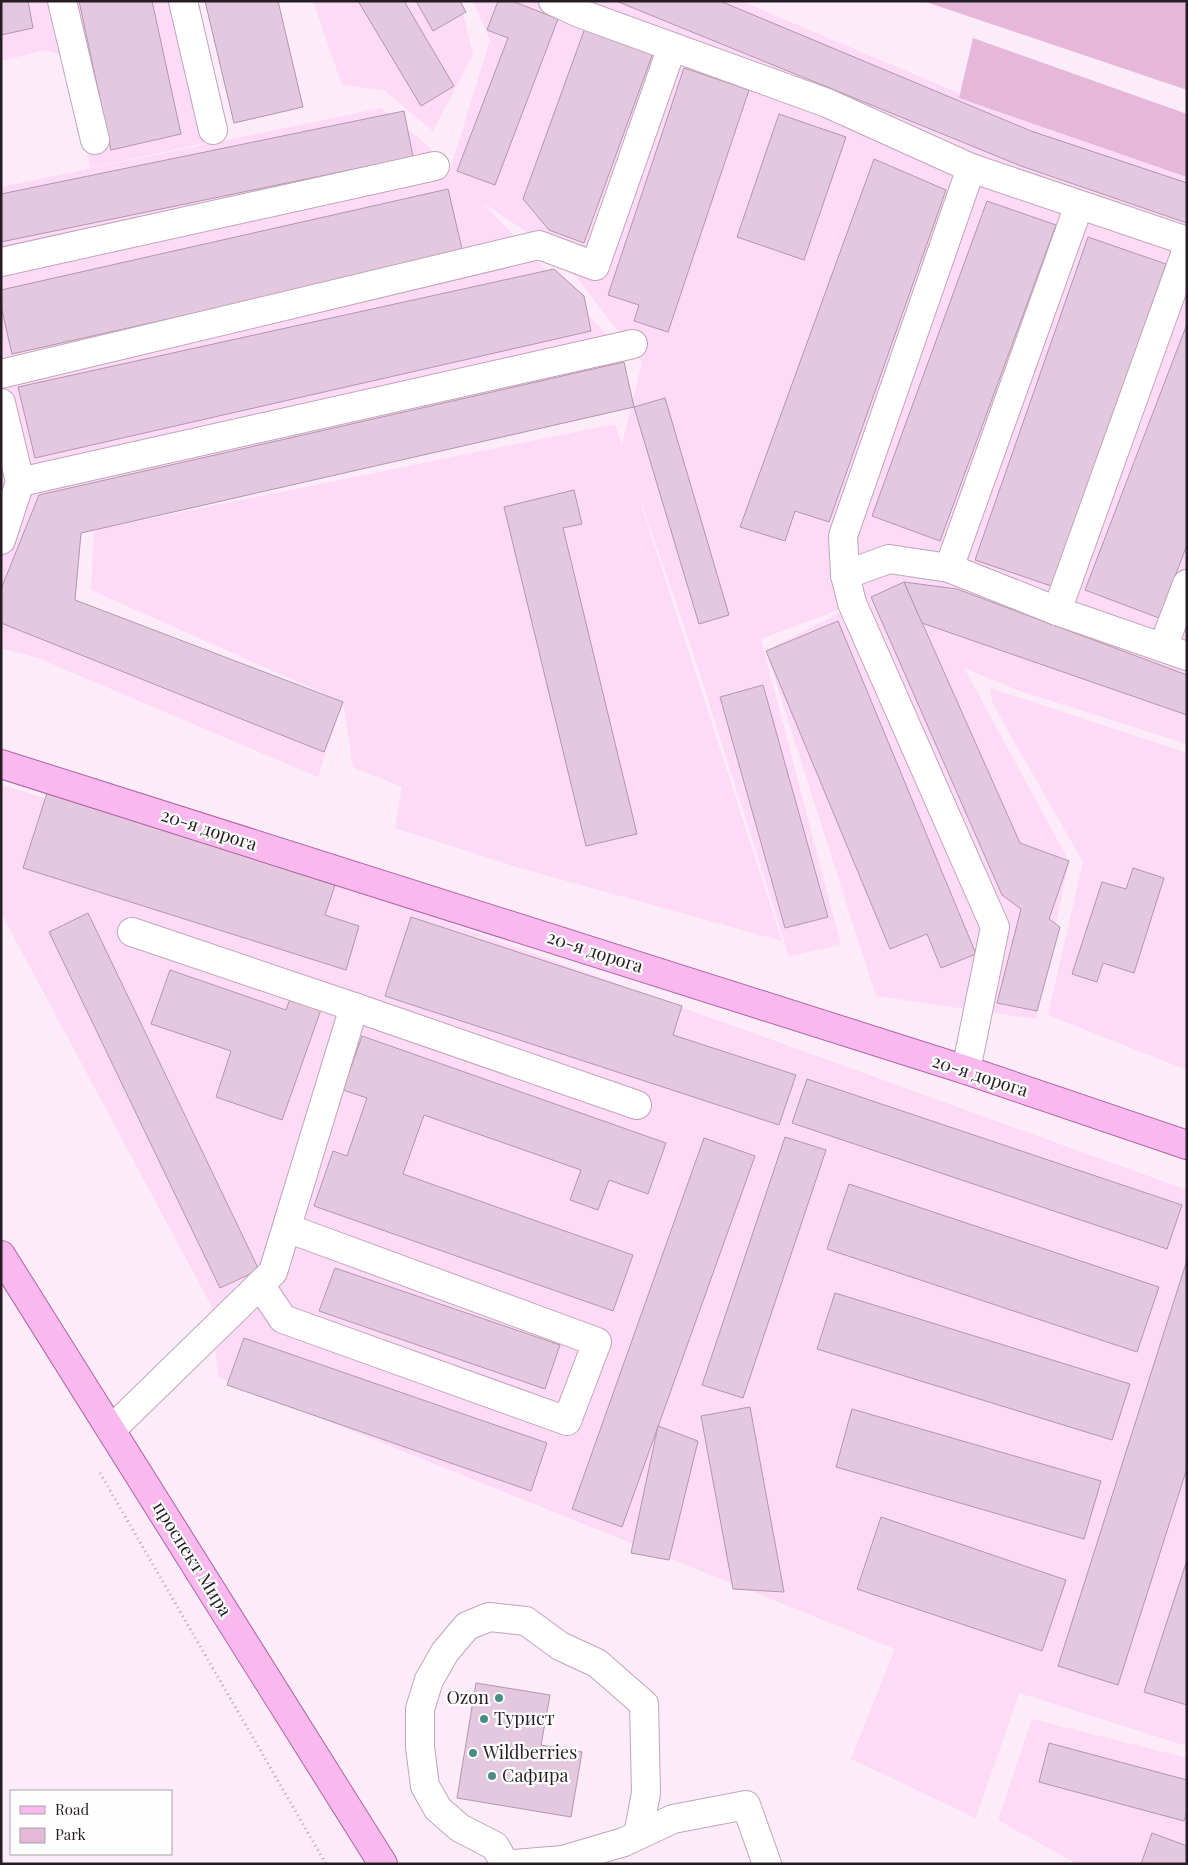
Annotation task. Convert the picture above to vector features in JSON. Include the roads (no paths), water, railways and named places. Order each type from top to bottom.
[{"type":"main road","name":"20-я дорога","points":[[1,764],[966,1070],[1187,1145]]},
{"type":"main road","name":"проспект Мира","points":[[1,1255],[384,1864]]},
{"type":"lane","points":[[62,1],[95,140]]},
{"type":"lane","points":[[183,1],[213,130]]},
{"type":"lane","points":[[553,1],[579,13],[826,104],[972,168],[1187,241]]},
{"type":"lane","points":[[1,374],[539,245],[594,266],[672,47]]},
{"type":"lane","points":[[1,262],[435,166]]},
{"type":"lane","points":[[966,1070],[996,927],[852,603],[845,575],[843,536],[972,168]]},
{"type":"lane","points":[[949,568],[1079,205]]},
{"type":"lane","points":[[1057,612],[1187,249]]},
{"type":"lane","points":[[20,482],[633,344]]},
{"type":"lane","points":[[1,403],[20,482],[3,533]]},
{"type":"lane","points":[[845,575],[889,559],[949,568],[1057,612],[1175,651],[1187,584]]},
{"type":"lane","points":[[132,932],[637,1105]]},
{"type":"lane","points":[[111,1430],[273,1272],[354,1007]]},
{"type":"lane","points":[[260,1285],[283,1319],[567,1421],[597,1342],[286,1228]]},
{"type":"lane","points":[[505,1864],[495,1846],[460,1828],[438,1809],[425,1786],[420,1747],[420,1709],[429,1680],[445,1652],[467,1626],[489,1617],[526,1622],[560,1646],[597,1663],[644,1704],[646,1793],[638,1835]]},
{"type":"lane","points":[[514,1864],[563,1860],[624,1842],[673,1819],[746,1805],[767,1864]]},
{"type":"place","name":"Ozon","points":[[499,1698]]},
{"type":"place","name":"Турист","points":[[484,1719]]},
{"type":"place","name":"Wildberries","points":[[473,1753]]},
{"type":"place","name":"Сафира","points":[[492,1776]]}]
